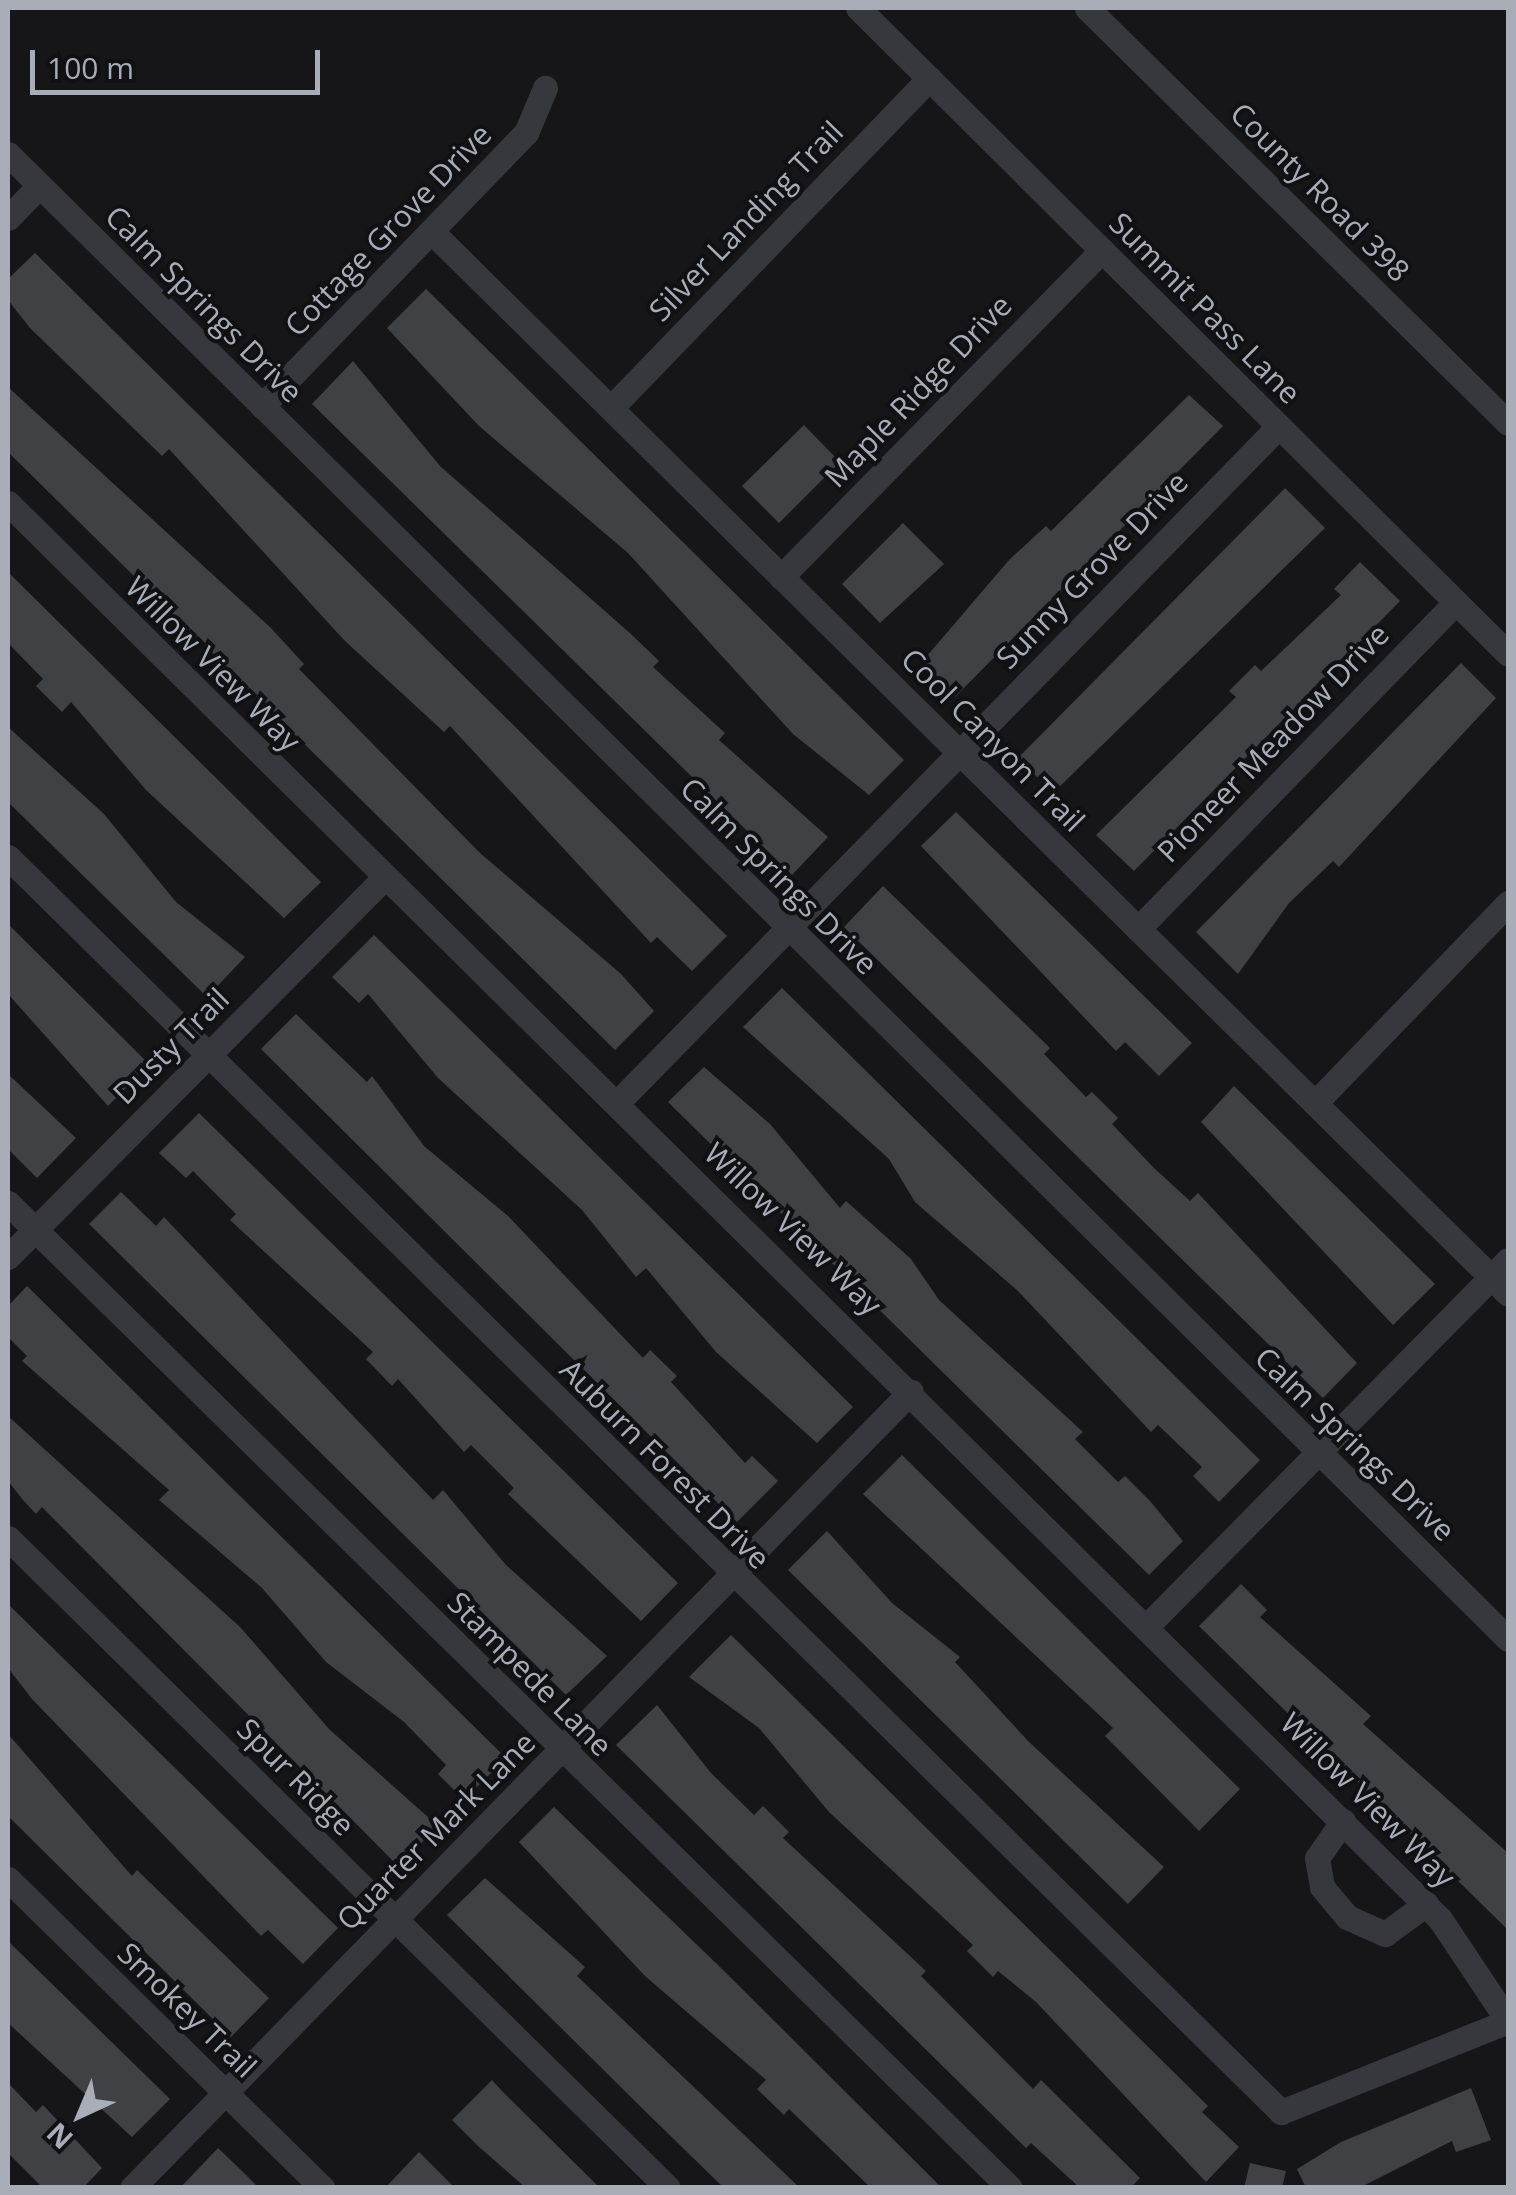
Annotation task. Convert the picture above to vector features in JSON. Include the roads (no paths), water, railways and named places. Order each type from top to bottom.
[{"type":"street","name":"Summit Pass Lane","points":[[858,8],[1508,654]]},
{"type":"street","name":"County Road 398","points":[[1087,8],[1508,424]]},
{"type":"street","name":"Silver Landing Trail","points":[[611,408],[929,79]]},
{"type":"street","name":"Cottage Grove Drive","points":[[262,406],[526,133],[545,88]]},
{"type":"street","name":"Calm Springs Drive","points":[[8,154],[786,930],[1508,1639]]},
{"type":"street","points":[[8,218],[38,186]]},
{"type":"street","name":"Cool Canyon Trail","points":[[433,233],[1315,1103],[1503,1277]]},
{"type":"street","name":"Maple Ridge Drive","points":[[781,577],[1102,250]]},
{"type":"street","name":"Sunny Grove Drive","points":[[617,1103],[1278,427]]},
{"type":"street","name":"Willow View Way","points":[[8,503],[382,880],[910,1390],[1426,1904],[1480,1968],[1508,2021]]},
{"type":"street","name":"Pioneer Meadow Drive","points":[[1138,929],[1455,604]]},
{"type":"street","name":"Auburn Forest Drive","points":[[8,857],[732,1576],[1280,2112],[1508,2021]]},
{"type":"street","name":"Dusty Trail","points":[[8,1258],[382,880]]},
{"type":"street","points":[[1315,1103],[1508,903]]},
{"type":"street","name":"Stampede Lane","points":[[8,1203],[561,1752],[1010,2188]]},
{"type":"street","points":[[1147,1626],[1318,1453],[1503,1277]]},
{"type":"street","name":"Quarter Mark Lane","points":[[132,2188],[910,1390]]},
{"type":"street","name":"Spur Ridge","points":[[8,1538],[668,2188]]},
{"type":"street","points":[[1343,1822],[1317,1858],[1322,1887],[1347,1917],[1385,1934],[1426,1904]]},
{"type":"street","name":"Smokey Trail","points":[[8,1879],[322,2188]]}]
